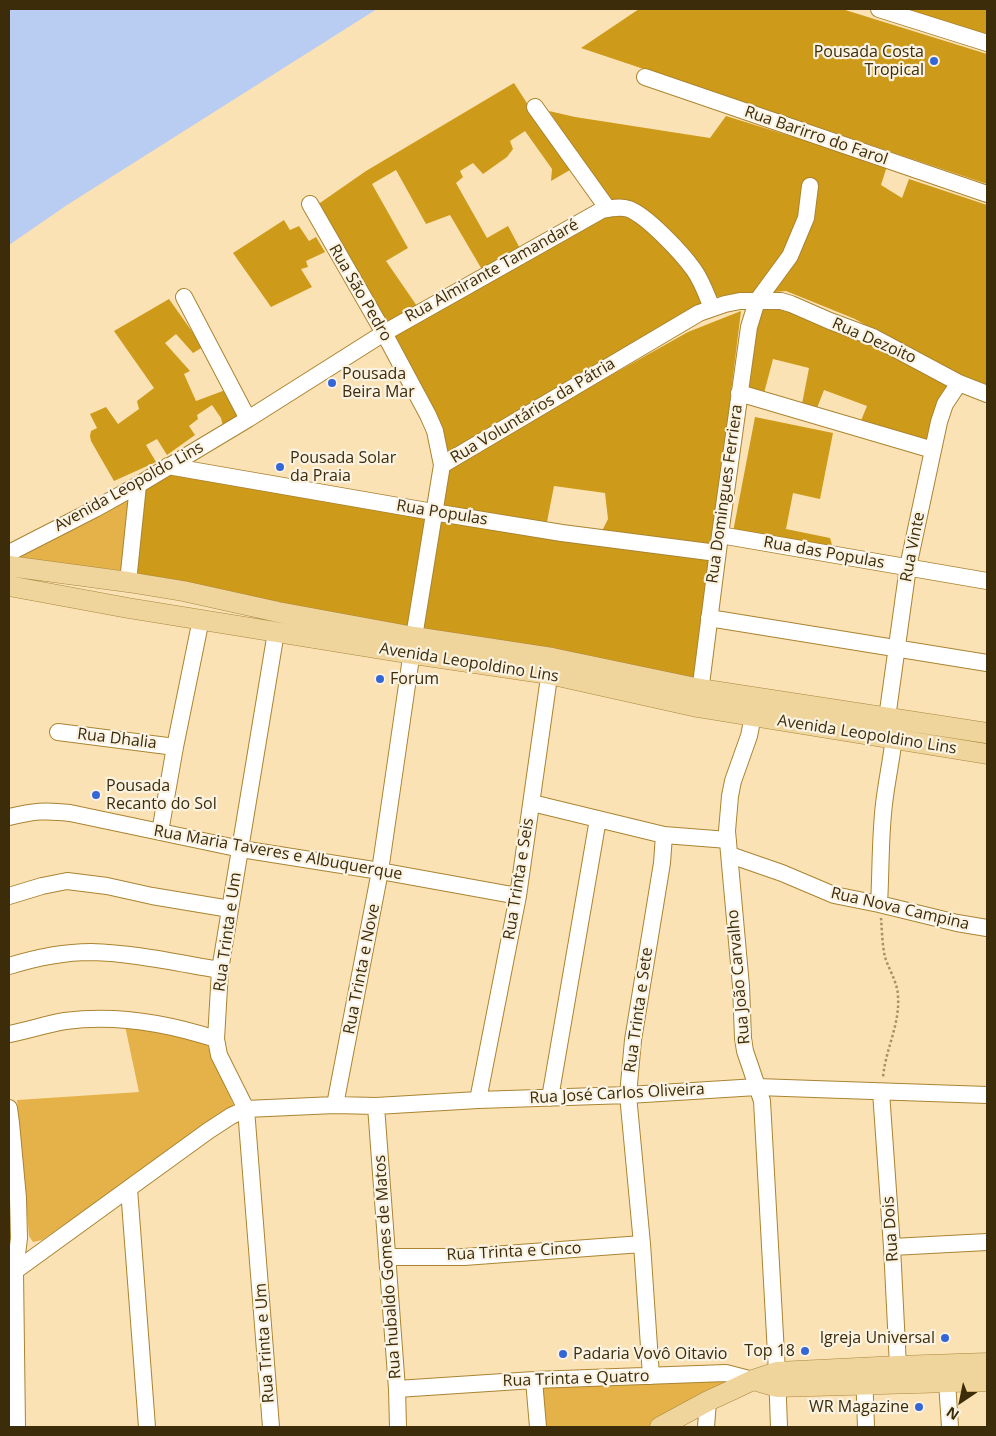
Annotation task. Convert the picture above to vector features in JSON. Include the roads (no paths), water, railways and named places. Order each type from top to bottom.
[{"type":"main road","name":"Avenida Leopoldino Lins","points":[[9,566],[183,591],[278,612],[413,646]]},
{"type":"main road","points":[[89,600],[92,577]]},
{"type":"main road","name":"Avenida Leopoldino Lins","points":[[9,586],[23,590],[276,632],[413,646],[550,666],[699,698],[891,718],[987,733]]},
{"type":"main road","name":"Avenida Leopoldino Lins","points":[[699,698],[753,716],[987,754]]},
{"type":"main road","points":[[864,1376],[898,1366],[987,1363]]},
{"type":"main road","points":[[660,1427],[708,1401],[753,1380],[864,1376],[947,1382],[987,1381]]},
{"type":"street","points":[[879,9],[987,43]]},
{"type":"street","name":"Rua Barirro do Farol","points":[[645,77],[987,194]]},
{"type":"street","points":[[535,107],[608,209]]},
{"type":"street","name":"Rua Domingues Ferriera","points":[[699,698],[717,553],[749,327],[757,301],[790,256],[806,218],[810,186]]},
{"type":"street","name":"Rua São Pedro","points":[[310,204],[428,414],[435,430],[442,465]]},
{"type":"street","name":"Rua Almirante Tamandaré","points":[[248,419],[384,333],[602,210],[620,207],[629,209],[645,218],[695,271],[712,308]]},
{"type":"street","points":[[184,298],[248,419]]},
{"type":"street","name":"Rua Voluntários da Pátria","points":[[413,646],[442,465],[699,313],[740,301],[757,301]]},
{"type":"street","name":"Rua Dezoito","points":[[757,301],[781,301],[791,304],[873,337],[959,383],[987,394]]},
{"type":"street","name":"Rua Vinte","points":[[879,904],[884,803],[894,739],[891,718],[897,648],[908,567],[938,422],[945,404],[959,383]]},
{"type":"street","points":[[739,393],[933,450]]},
{"type":"street","name":"Avenida Leopoldo Lins","points":[[9,553],[95,509],[248,419]]},
{"type":"street","name":"Rua Populas","points":[[168,466],[562,533],[717,553]]},
{"type":"street","points":[[128,582],[138,484]]},
{"type":"street","name":"Rua das Populas","points":[[720,535],[987,581]]},
{"type":"street","points":[[709,618],[987,663]]},
{"type":"street","points":[[160,832],[201,619]]},
{"type":"street","name":"Rua Trinta e Um","points":[[271,1427],[246,1109],[219,1055],[216,1039],[220,970],[276,632]]},
{"type":"street","name":"Rua Trinta e Nove","points":[[335,1105],[380,871],[413,646]]},
{"type":"street","name":"Rua Trinta e Seis","points":[[478,1100],[518,896],[550,666]]},
{"type":"street","name":"Rua João Carvalho","points":[[753,716],[749,736],[731,789],[728,816],[729,848],[741,986],[743,1038],[745,1051],[762,1101],[779,1427]]},
{"type":"street","name":"Rua Dhalia","points":[[58,732],[175,747]]},
{"type":"street","points":[[532,803],[664,835],[729,848]]},
{"type":"street","name":"Rua Maria Taveres e Albuquerque","points":[[9,817],[43,810],[70,813],[241,850],[380,871],[518,896]]},
{"type":"street","points":[[550,1098],[598,819]]},
{"type":"street","name":"Rua Trinta e Sete","points":[[651,1376],[642,1244],[628,1095],[633,1040],[662,863],[664,835]]},
{"type":"street","name":"Rua Nova Campina","points":[[729,848],[834,895],[987,928]]},
{"type":"street","points":[[9,896],[67,881],[107,886],[152,896],[230,909]]},
{"type":"street","points":[[9,966],[34,958],[90,952],[133,956],[220,970]]},
{"type":"street","points":[[9,1034],[63,1022],[118,1019],[190,1031],[216,1039]]},
{"type":"street","name":"Rua José Carlos Oliveira","points":[[246,1109],[335,1105],[376,1106],[478,1100],[628,1095],[757,1087],[987,1095]]},
{"type":"street","name":"Rua Dois","points":[[881,1092],[898,1366]]},
{"type":"street","name":"Rua hubaldo Gomes de Matos","points":[[376,1106],[397,1389],[398,1427]]},
{"type":"street","points":[[9,1108],[18,1198],[19,1238],[15,1270],[17,1427]]},
{"type":"street","points":[[15,1270],[208,1131],[246,1109]]},
{"type":"street","points":[[129,1188],[147,1427]]},
{"type":"street","points":[[892,1247],[987,1242]]},
{"type":"street","name":"Rua Trinta e Cinco","points":[[387,1256],[464,1257],[642,1244]]},
{"type":"street","name":"Rua Trinta e Quatro","points":[[397,1389],[534,1380],[726,1373],[753,1380]]},
{"type":"street","points":[[864,1376],[866,1427]]},
{"type":"street","points":[[534,1380],[538,1427]]},
{"type":"street","points":[[947,1382],[950,1427]]},
{"type":"street","points":[[706,1427],[708,1401]]},
{"type":"water","points":[[9,9],[377,9],[67,205],[9,245]]},
{"type":"place","name":"Pousada Costa Tropical","points":[[934,61]]},
{"type":"place","name":"Pousada Beira Mar","points":[[332,383]]},
{"type":"place","name":"Pousada Solar da Praia","points":[[280,467]]},
{"type":"place","name":"Forum","points":[[380,679]]},
{"type":"place","name":"Pousada Recanto do Sol","points":[[96,795]]},
{"type":"place","name":"Igreja Universal","points":[[945,1338]]},
{"type":"place","name":"Top 18","points":[[805,1351]]},
{"type":"place","name":"Padaria Vovô Oitavio","points":[[563,1354]]},
{"type":"place","name":"WR Magazine","points":[[919,1407]]}]
